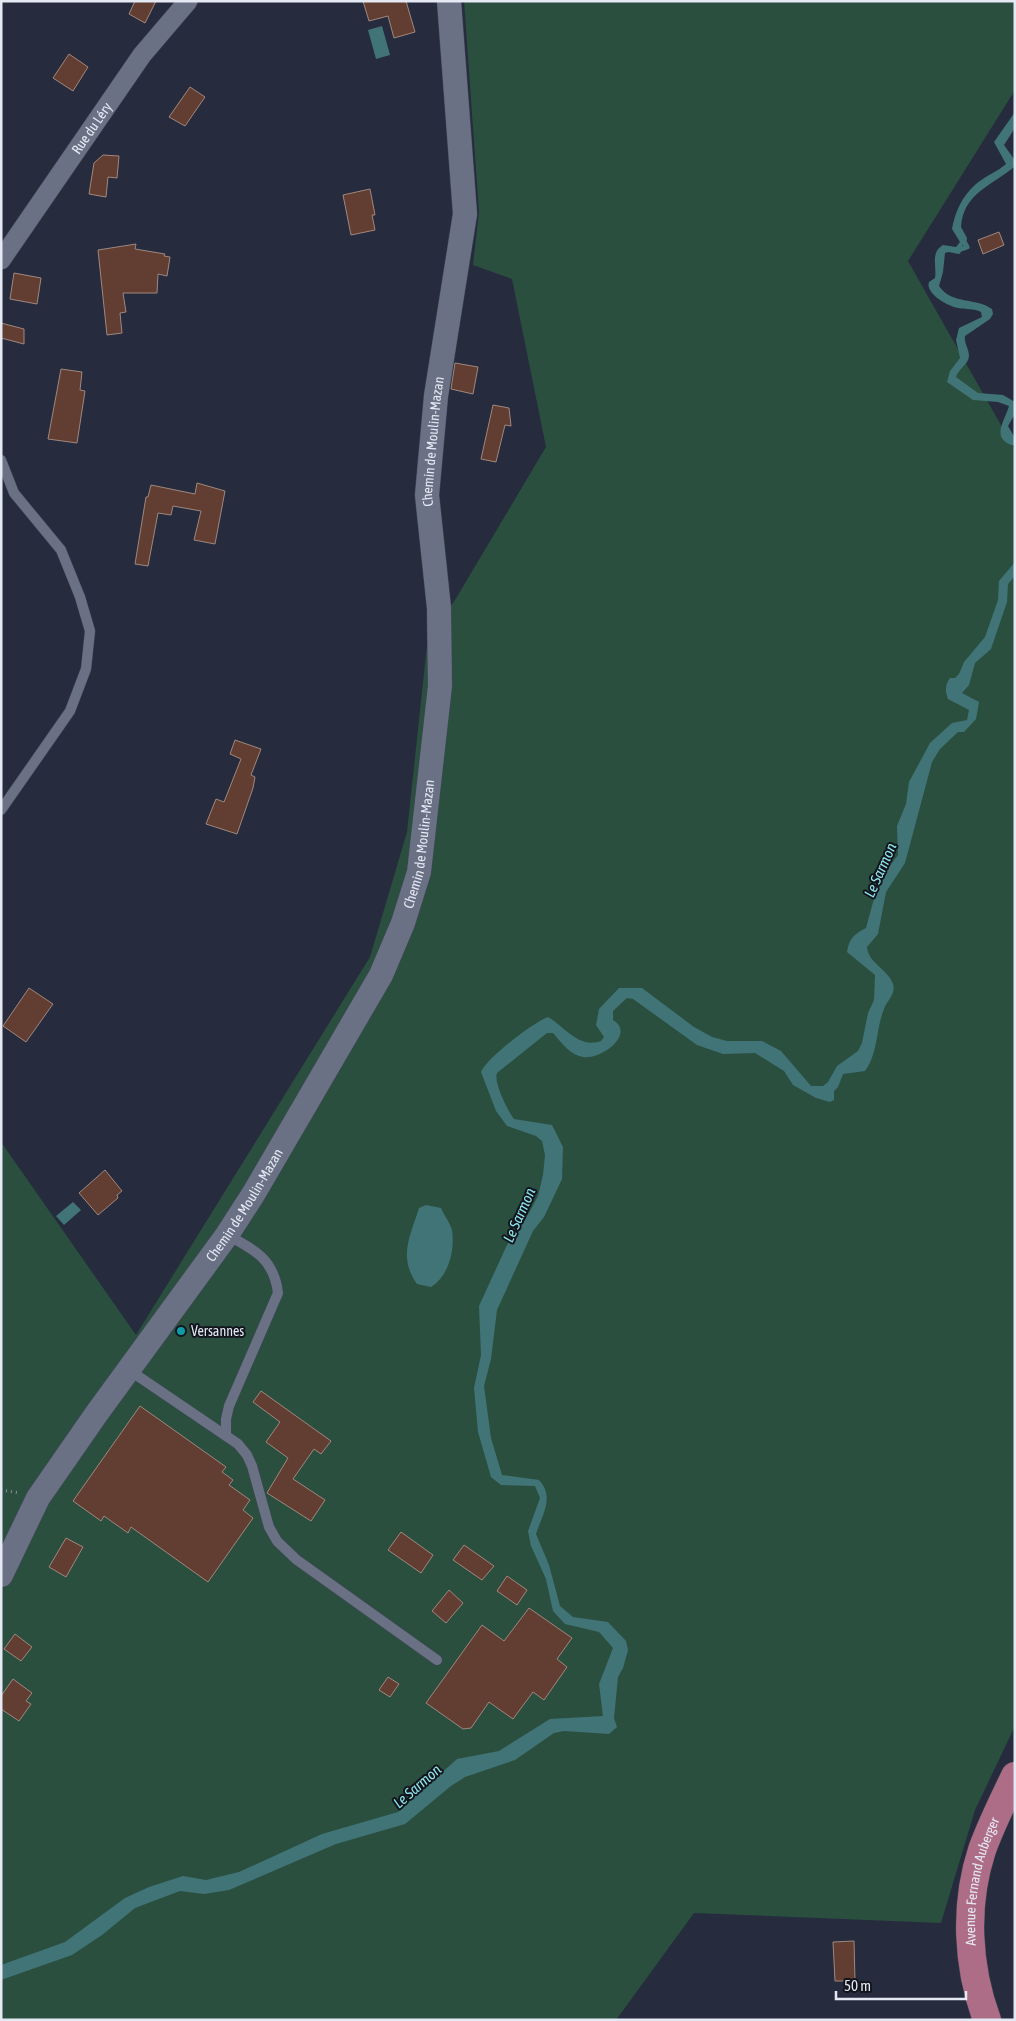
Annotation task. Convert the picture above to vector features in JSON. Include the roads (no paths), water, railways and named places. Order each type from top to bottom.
[{"type":"main road","name":"Avenue Fernand Auberger","points":[[987,2020],[974,1978],[970,1929],[971,1904],[982,1852],[1015,1776]]},
{"type":"street","name":"Rue du Léry","points":[[1,260],[142,55],[188,1]]},
{"type":"street","name":"Chemin de Moulin-Mazan","points":[[1,1575],[38,1498],[228,1235],[381,975],[403,923],[419,872],[440,686],[439,608],[427,496],[436,396],[465,214],[448,1]]},
{"type":"lane","points":[[1,460],[14,493],[61,550],[80,598],[90,632],[86,669],[70,711],[1,810]]},
{"type":"lane","points":[[226,1436],[226,1419],[229,1406],[278,1294],[276,1275],[271,1267],[250,1247],[228,1235]]},
{"type":"lane","points":[[129,1370],[226,1436],[247,1455],[269,1527],[277,1542],[297,1560],[437,1660]]},
{"type":"waterway","name":"Le Sarmon","points":[[956,251],[967,247],[962,238]]},
{"type":"place","name":"Versannes","points":[[181,1331]]}]
